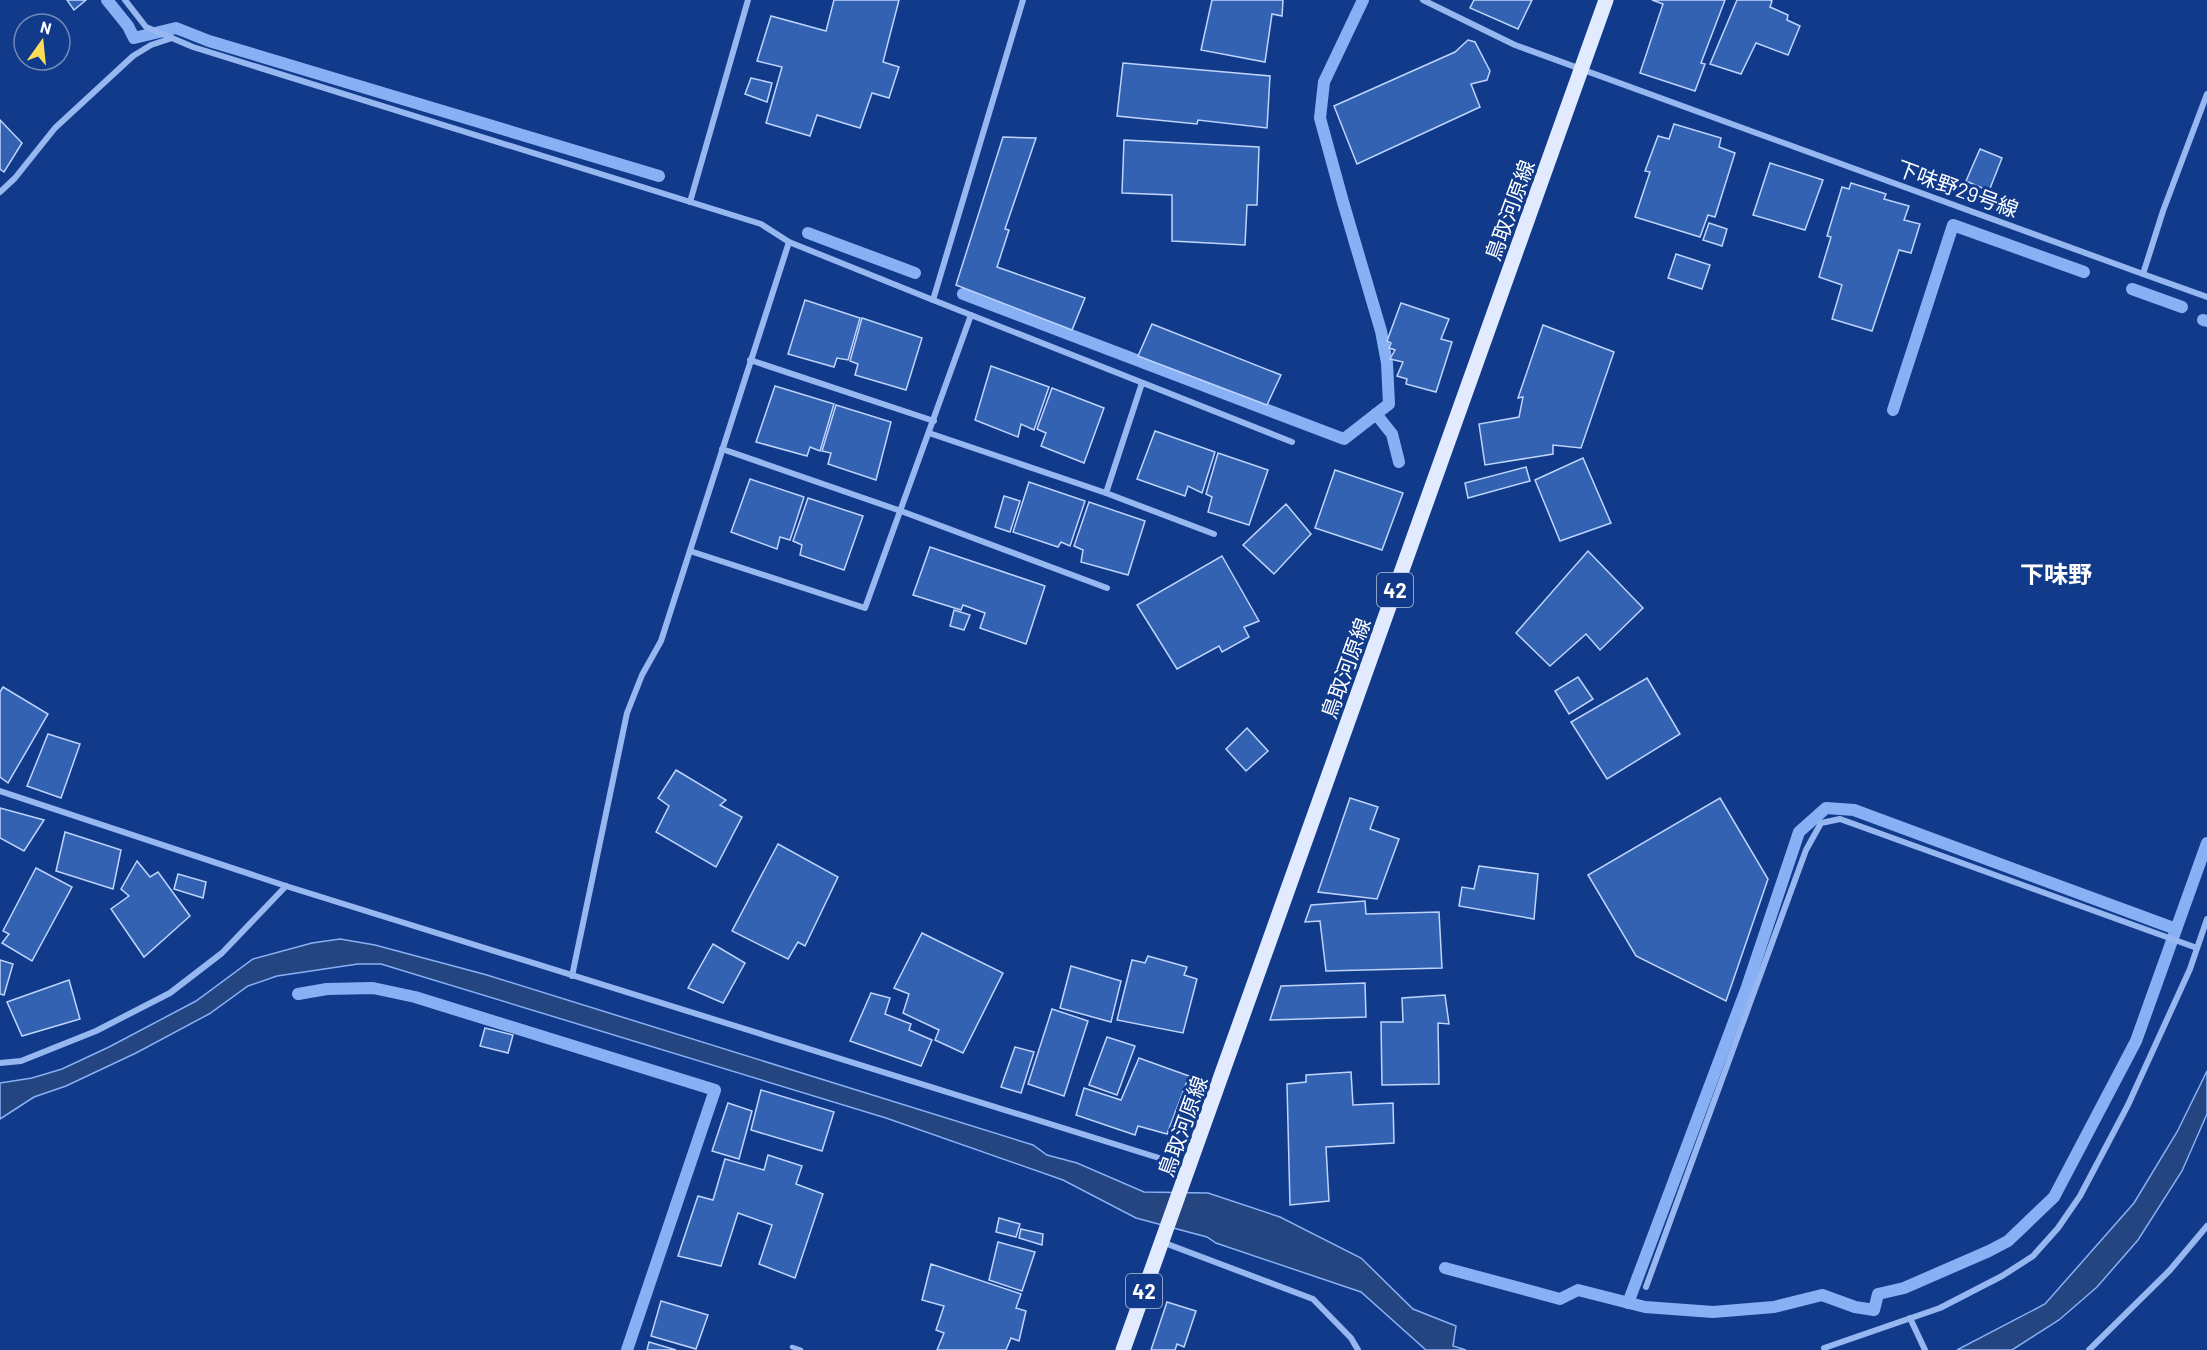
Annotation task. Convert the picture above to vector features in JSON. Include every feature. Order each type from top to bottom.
[{"type":"main road","name":"鳥取河原線","points":[[1124,1350],[1606,0]]},
{"type":"street","points":[[125,0],[146,27],[205,51],[761,224],[789,242],[1292,442]]},
{"type":"street","points":[[690,202],[748,0]]},
{"type":"street","points":[[933,300],[1023,0]]},
{"type":"street","name":"下味野29号線","points":[[1423,0],[1515,45],[2207,297]]},
{"type":"street","points":[[0,192],[15,178],[55,128],[133,56],[151,45],[172,38]]},
{"type":"street","points":[[2143,274],[2163,212],[2207,94]]},
{"type":"street","points":[[572,976],[627,712],[642,675],[661,641],[789,242]]},
{"type":"street","points":[[690,550],[865,608],[971,315]]},
{"type":"street","points":[[750,360],[934,421]]},
{"type":"street","points":[[1106,493],[1142,383]]},
{"type":"street","points":[[929,433],[1106,493],[1214,534]]},
{"type":"street","points":[[722,449],[901,511],[1107,588]]},
{"type":"street","points":[[0,791],[286,886],[1187,1174]]},
{"type":"street","points":[[1646,1287],[1806,850],[1821,823],[1840,819],[2197,948]]},
{"type":"street","points":[[0,1063],[21,1061],[96,1031],[170,993],[222,953],[286,886]]},
{"type":"street","points":[[1824,1348],[1940,1308],[2002,1276],[2033,1256],[2058,1228],[2080,1196],[2128,1105],[2190,969],[2207,918]]},
{"type":"street","points":[[2090,1350],[2170,1270],[2207,1226]]},
{"type":"street","points":[[1164,1237],[1313,1299],[1351,1338],[1358,1350]]},
{"type":"street","points":[[1910,1318],[1925,1350]]},
{"type":"lane","points":[[792,1347],[801,1350]]},
{"type":"water","points":[[340,939],[375,945],[487,975],[1033,1145],[1047,1155],[1077,1163],[1144,1192],[1208,1193],[1280,1217],[1361,1258],[1413,1309],[1456,1326],[1453,1346],[1466,1350],[1426,1350],[1361,1292],[1216,1243],[1207,1237],[1136,1218],[1063,1180],[886,1118],[381,964],[358,964],[277,976],[248,986],[209,1014],[136,1053],[66,1086],[34,1097],[0,1119],[0,1083],[32,1078],[62,1069],[109,1047],[196,1001],[253,959],[312,943]]},
{"type":"water","points":[[2207,1071],[2207,1114],[2182,1171],[2138,1240],[2097,1287],[2059,1320],[2012,1350],[1957,1350],[2045,1304],[2134,1203],[2177,1132]]},
{"type":"building","points":[[67,0],[86,0],[74,10]]},
{"type":"building","points":[[834,0],[899,0],[883,62],[899,67],[889,98],[872,93],[860,128],[817,115],[810,136],[766,123],[782,67],[757,61],[771,16],[826,31]]},
{"type":"building","points":[[1212,0],[1283,0],[1282,16],[1272,14],[1265,62],[1201,50]]},
{"type":"building","points":[[1474,0],[1532,0],[1518,29],[1470,8]]},
{"type":"building","points":[[1652,0],[1725,0],[1701,63],[1705,64],[1695,91],[1640,73],[1663,4]]},
{"type":"building","points":[[1737,0],[1770,0],[1772,1],[1770,7],[1788,15],[1787,20],[1800,26],[1788,55],[1756,43],[1741,74],[1710,64]]},
{"type":"building","points":[[1468,40],[1475,42],[1490,71],[1487,80],[1471,84],[1480,107],[1357,164],[1334,106],[1455,52]]},
{"type":"building","points":[[1123,63],[1270,76],[1267,128],[1198,120],[1197,124],[1117,116]]},
{"type":"building","points":[[751,78],[772,83],[767,102],[745,94]]},
{"type":"building","points":[[0,120],[22,143],[4,172],[0,169]]},
{"type":"building","points":[[1674,124],[1721,138],[1719,147],[1735,153],[1715,217],[1708,215],[1700,237],[1635,217],[1650,172],[1645,171],[1658,136],[1669,139]]},
{"type":"building","points":[[1003,137],[1036,138],[1005,229],[1009,230],[997,267],[1085,298],[1072,330],[956,285]]},
{"type":"building","points":[[1124,140],[1259,147],[1257,205],[1247,205],[1245,245],[1172,241],[1172,195],[1122,193]]},
{"type":"building","points":[[1980,149],[2002,158],[1989,191],[1966,181]]},
{"type":"building","points":[[1770,163],[1823,180],[1805,230],[1753,215]]},
{"type":"building","points":[[1851,183],[1886,194],[1884,199],[1909,206],[1904,220],[1920,224],[1911,253],[1899,250],[1872,331],[1832,319],[1842,285],[1819,277],[1831,237],[1827,236],[1842,187],[1849,189]]},
{"type":"building","points":[[1709,223],[1727,229],[1722,246],[1703,240]]},
{"type":"building","points":[[1676,254],[1710,265],[1702,289],[1668,278]]},
{"type":"building","points":[[805,300],[860,318],[848,360],[837,358],[834,367],[788,354]]},
{"type":"building","points":[[1401,303],[1449,319],[1441,339],[1452,342],[1436,392],[1406,384],[1407,379],[1397,376],[1403,362],[1390,359],[1395,350],[1389,348],[1391,343],[1387,341]]},
{"type":"building","points":[[862,318],[922,338],[906,390],[855,375],[858,364],[850,361]]},
{"type":"building","points":[[1152,324],[1281,375],[1267,405],[1138,356]]},
{"type":"building","points":[[1543,325],[1614,352],[1581,448],[1553,445],[1553,454],[1485,465],[1479,424],[1519,417],[1523,397],[1518,398]]},
{"type":"building","points":[[991,366],[1049,387],[1034,430],[1021,424],[1018,437],[975,420]]},
{"type":"building","points":[[775,386],[834,404],[820,451],[810,447],[807,456],[756,442]]},
{"type":"building","points":[[1052,388],[1104,408],[1084,463],[1041,446],[1046,433],[1037,429]]},
{"type":"building","points":[[836,405],[891,422],[876,480],[828,464],[831,453],[822,451]]},
{"type":"building","points":[[1155,431],[1215,452],[1202,493],[1188,486],[1185,496],[1137,479]]},
{"type":"building","points":[[1218,453],[1268,470],[1249,525],[1208,512],[1212,497],[1206,494]]},
{"type":"building","points":[[1583,458],[1611,523],[1560,541],[1535,480]]},
{"type":"building","points":[[1526,467],[1530,481],[1468,498],[1465,483]]},
{"type":"building","points":[[1335,470],[1403,493],[1382,550],[1315,528]]},
{"type":"building","points":[[750,479],[804,497],[790,540],[780,537],[777,549],[731,532]]},
{"type":"building","points":[[1029,482],[1085,501],[1070,546],[1061,542],[1058,547],[1013,532]]},
{"type":"building","points":[[1004,496],[1020,501],[1010,532],[995,527]]},
{"type":"building","points":[[808,498],[863,516],[844,570],[800,555],[802,545],[793,541]]},
{"type":"building","points":[[1089,502],[1145,521],[1128,575],[1081,562],[1083,550],[1074,546]]},
{"type":"building","points":[[1286,504],[1311,534],[1274,574],[1243,545]]},
{"type":"building","points":[[930,547],[1045,586],[1026,644],[980,628],[985,613],[963,605],[961,610],[913,595]]},
{"type":"building","points":[[1588,551],[1643,608],[1600,650],[1586,634],[1550,666],[1516,633]]},
{"type":"building","points":[[1222,556],[1259,621],[1244,627],[1249,637],[1222,652],[1219,646],[1177,669],[1137,605]]},
{"type":"building","points":[[954,610],[970,615],[964,630],[950,626]]},
{"type":"building","points":[[1578,677],[1593,699],[1569,714],[1555,691]]},
{"type":"building","points":[[1647,678],[1680,734],[1607,779],[1571,722]]},
{"type":"building","points":[[3,687],[48,714],[8,783],[0,777],[0,692]]},
{"type":"building","points":[[1247,728],[1268,751],[1246,771],[1226,749]]},
{"type":"building","points":[[48,734],[80,744],[61,798],[27,786]]},
{"type":"building","points":[[676,770],[726,800],[720,805],[742,817],[716,867],[656,832],[669,806],[658,798]]},
{"type":"building","points":[[1350,798],[1378,807],[1370,829],[1399,839],[1377,899],[1318,892]]},
{"type":"building","points":[[1720,798],[1768,879],[1726,1001],[1636,956],[1588,875]]},
{"type":"building","points":[[0,808],[44,820],[24,851],[0,838]]},
{"type":"building","points":[[65,832],[121,850],[113,889],[56,871]]},
{"type":"building","points":[[778,844],[838,877],[805,946],[798,942],[788,959],[732,931]]},
{"type":"building","points":[[137,861],[150,877],[158,872],[190,916],[144,957],[111,909],[129,896],[121,889]]},
{"type":"building","points":[[1479,866],[1538,874],[1534,919],[1459,906],[1462,887],[1474,889]]},
{"type":"building","points":[[36,868],[72,887],[32,961],[2,943],[9,934],[3,931]]},
{"type":"building","points":[[178,874],[206,882],[203,898],[174,889]]},
{"type":"building","points":[[1365,901],[1366,914],[1439,912],[1442,968],[1326,971],[1320,921],[1305,922],[1311,905]]},
{"type":"building","points":[[922,933],[1003,973],[963,1053],[935,1040],[939,1030],[903,1013],[909,994],[894,988]]},
{"type":"building","points":[[713,944],[745,963],[723,1003],[688,988]]},
{"type":"building","points":[[1148,956],[1187,967],[1184,975],[1197,979],[1183,1033],[1117,1020],[1132,960],[1145,963]]},
{"type":"building","points":[[0,960],[13,964],[4,995],[0,994]]},
{"type":"building","points":[[1071,966],[1121,981],[1111,1022],[1060,1008]]},
{"type":"building","points":[[69,980],[80,1019],[22,1036],[7,1002]]},
{"type":"building","points":[[1365,983],[1366,1017],[1270,1020],[1281,986]]},
{"type":"building","points":[[871,993],[890,998],[885,1014],[911,1024],[909,1030],[932,1040],[921,1066],[850,1041]]},
{"type":"building","points":[[1445,995],[1449,1024],[1438,1023],[1439,1084],[1382,1085],[1381,1022],[1403,1022],[1402,998]]},
{"type":"building","points":[[1052,1009],[1088,1021],[1064,1096],[1028,1084]]},
{"type":"building","points":[[485,1028],[513,1035],[508,1053],[480,1046]]},
{"type":"building","points":[[1107,1037],[1135,1046],[1117,1095],[1089,1085]]},
{"type":"building","points":[[1015,1047],[1034,1052],[1021,1093],[1001,1087]]},
{"type":"building","points":[[1139,1058],[1189,1076],[1167,1134],[1138,1126],[1135,1135],[1076,1115],[1084,1088],[1121,1100]]},
{"type":"building","points":[[1351,1072],[1353,1105],[1393,1103],[1394,1143],[1326,1147],[1329,1201],[1290,1205],[1287,1084],[1306,1082],[1306,1075]]},
{"type":"building","points":[[761,1090],[834,1112],[822,1151],[751,1130]]},
{"type":"building","points":[[728,1103],[752,1111],[739,1159],[712,1151]]},
{"type":"building","points":[[768,1155],[802,1166],[796,1184],[823,1194],[795,1278],[759,1264],[772,1225],[738,1213],[721,1266],[678,1256],[698,1196],[713,1200],[725,1159],[764,1170]]},
{"type":"building","points":[[999,1218],[1020,1224],[1016,1237],[996,1232]]},
{"type":"building","points":[[1021,1229],[1043,1234],[1042,1245],[1019,1238]]},
{"type":"building","points":[[998,1242],[1035,1252],[1022,1291],[989,1280]]},
{"type":"building","points":[[931,1264],[1021,1294],[1016,1308],[1026,1311],[1019,1341],[1011,1338],[1006,1350],[937,1350],[944,1333],[936,1330],[944,1306],[922,1300]]},
{"type":"building","points":[[661,1301],[708,1315],[696,1349],[651,1336]]},
{"type":"building","points":[[1167,1302],[1196,1311],[1184,1347],[1177,1344],[1175,1350],[1151,1350]]},
{"type":"building","points":[[649,1342],[676,1350],[647,1350]]},
{"type":"waterway","points":[[107,0],[128,26],[134,38],[176,28],[209,41],[659,176]]},
{"type":"waterway","points":[[963,294],[1344,439],[1389,404],[1387,363],[1381,331],[1320,118],[1324,82],[1363,0]]},
{"type":"waterway","points":[[1893,410],[1953,225],[2084,272]]},
{"type":"waterway","points":[[808,233],[915,273]]},
{"type":"waterway","points":[[2132,289],[2182,307]]},
{"type":"waterway","points":[[2203,320],[2207,321]]},
{"type":"waterway","points":[[1376,414],[1392,434],[1399,462]]},
{"type":"waterway","points":[[1628,1303],[1747,987],[1799,832],[1826,808],[1854,810],[2176,929]]},
{"type":"waterway","points":[[1445,1268],[1560,1299],[1578,1290],[1645,1307],[1713,1312],[1774,1307],[1822,1295],[1855,1307],[1874,1310],[1878,1294],[1904,1288],[2008,1241],[2054,1197],[2136,1041],[2207,843]]},
{"type":"waterway","points":[[298,994],[327,989],[373,988],[415,997],[715,1090],[627,1350]]},
{"type":"district","name":"下味野","points":[[2056,573]]}]
